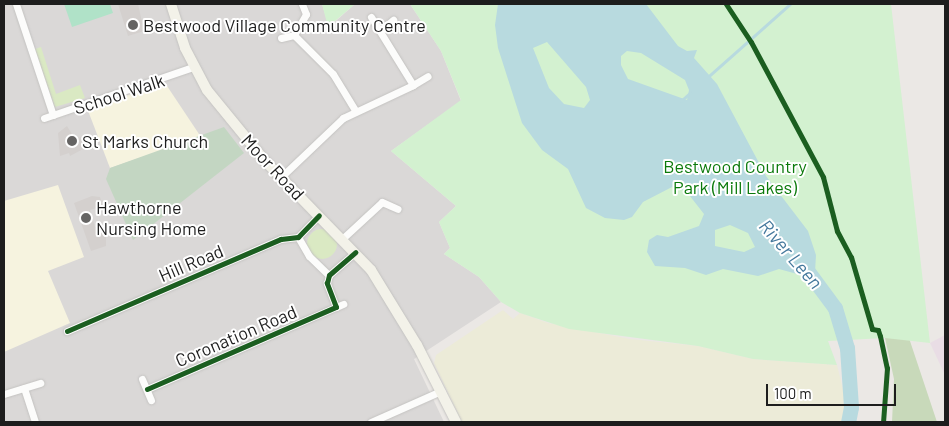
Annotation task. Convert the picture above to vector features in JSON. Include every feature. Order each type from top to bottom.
[{"type":"main road","name":"Moor Road","points":[[171,4],[193,67],[222,110],[280,178],[355,252],[404,322],[456,422]]},
{"type":"street","points":[[16,4],[53,115]]},
{"type":"street","points":[[294,36],[306,14],[302,4]]},
{"type":"street","points":[[371,17],[381,30],[413,84]]},
{"type":"street","points":[[381,30],[394,20]]},
{"type":"street","points":[[281,38],[294,36]]},
{"type":"street","points":[[294,36],[333,74],[355,110]]},
{"type":"street","name":"School Walk","points":[[44,118],[193,67]]},
{"type":"street","points":[[280,178],[355,110],[428,76]]},
{"type":"street","points":[[342,239],[382,202],[398,209]]},
{"type":"street","points":[[319,215],[298,237],[309,256],[329,275],[355,252]]},
{"type":"street","name":"Hill Road","points":[[67,331],[281,240],[298,237]]},
{"type":"street","name":"Coronation Road","points":[[146,389],[340,306],[328,284],[329,275]]},
{"type":"street","points":[[142,379],[151,400]]},
{"type":"street","points":[[4,394],[40,383]]},
{"type":"street","points":[[24,388],[35,422]]},
{"type":"street","points":[[371,422],[441,391]]},
{"type":"shaded area","points":[[4,4],[322,4],[329,27],[355,4],[410,4],[441,51],[461,101],[391,151],[456,206],[439,222],[450,248],[444,254],[479,277],[501,302],[414,359],[444,422],[4,422]]},
{"type":"shaded area","points":[[165,83],[201,137],[110,168],[87,108]]},
{"type":"shaded area","points":[[58,185],[84,257],[48,271],[70,323],[4,352],[4,201]]},
{"type":"shaded area","points":[[945,335],[945,375],[930,343]]},
{"type":"green space","points":[[64,4],[110,4],[113,13],[72,27]]},
{"type":"green space","points":[[322,4],[355,4],[328,27]]},
{"type":"green space","name":"Bestwood Country Park (Mill Lakes)","points":[[410,4],[891,4],[930,343],[885,338],[828,341],[837,365],[753,359],[698,346],[569,329],[520,313],[501,302],[479,277],[444,254],[450,248],[439,222],[456,206],[391,151],[461,100],[441,51]]},
{"type":"green space","points":[[41,47],[56,94],[80,85],[85,98],[55,107],[35,49]]},
{"type":"green space","points":[[224,127],[244,153],[133,240],[106,179],[110,168]]},
{"type":"green space","points":[[322,229],[333,233],[337,244],[333,255],[322,259],[311,255],[307,244],[311,233]]},
{"type":"green space","points":[[503,310],[513,319],[520,313],[548,323],[630,339],[698,346],[753,359],[837,365],[847,406],[844,422],[462,422],[434,363],[436,355]]},
{"type":"green space","points":[[885,338],[909,338],[937,422],[892,422],[894,379]]},
{"type":"water","points":[[498,4],[646,4],[678,46],[687,51],[697,50],[694,58],[717,84],[766,176],[808,231],[816,255],[815,272],[808,277],[779,269],[758,276],[723,269],[706,275],[685,268],[655,266],[647,252],[649,240],[657,235],[668,237],[699,226],[704,214],[686,191],[672,187],[643,202],[632,217],[624,220],[605,218],[586,208],[568,169],[542,150],[522,123],[498,48],[495,25]],"holes":[[[547,42],[586,87],[590,100],[584,108],[564,104],[549,88],[533,48]],[[627,51],[641,53],[685,80],[689,90],[687,100],[628,79],[621,65],[621,56]],[[730,225],[748,233],[755,247],[744,252],[715,246],[715,230]]]},
{"type":"building","name":"Bestwood Village Community Centre","points":[[118,4],[138,4],[144,31],[128,36]]},
{"type":"building","name":"St Marks Church","points":[[67,126],[75,139],[81,137],[85,148],[70,156],[69,153],[60,156],[58,133]]},
{"type":"building","name":"Hawthorne Nursing Home","points":[[92,196],[100,197],[103,206],[90,210],[95,227],[100,226],[106,233],[106,246],[91,251],[74,203]]},
{"type":"waterway","points":[[709,76],[790,4]]},
{"type":"waterway","points":[[681,101],[690,93]]},
{"type":"waterway","name":"River Leen","points":[[798,258],[835,308],[847,348],[851,407],[848,422]]},
{"type":"cycle path","points":[[726,4],[751,42],[823,177],[837,231],[851,257],[872,329],[878,330],[880,336],[887,368],[883,422]]},
{"type":"cycle path","points":[[67,331],[281,239],[298,237],[319,215]]},
{"type":"cycle path","points":[[147,389],[336,307],[327,283],[329,275],[355,252]]},
{"type":"place","name":"Bestwood Village Community Centre","points":[[133,25]]},
{"type":"place","name":"St Marks Church","points":[[72,141]]},
{"type":"place","name":"Hawthorne Nursing Home","points":[[86,218]]}]
